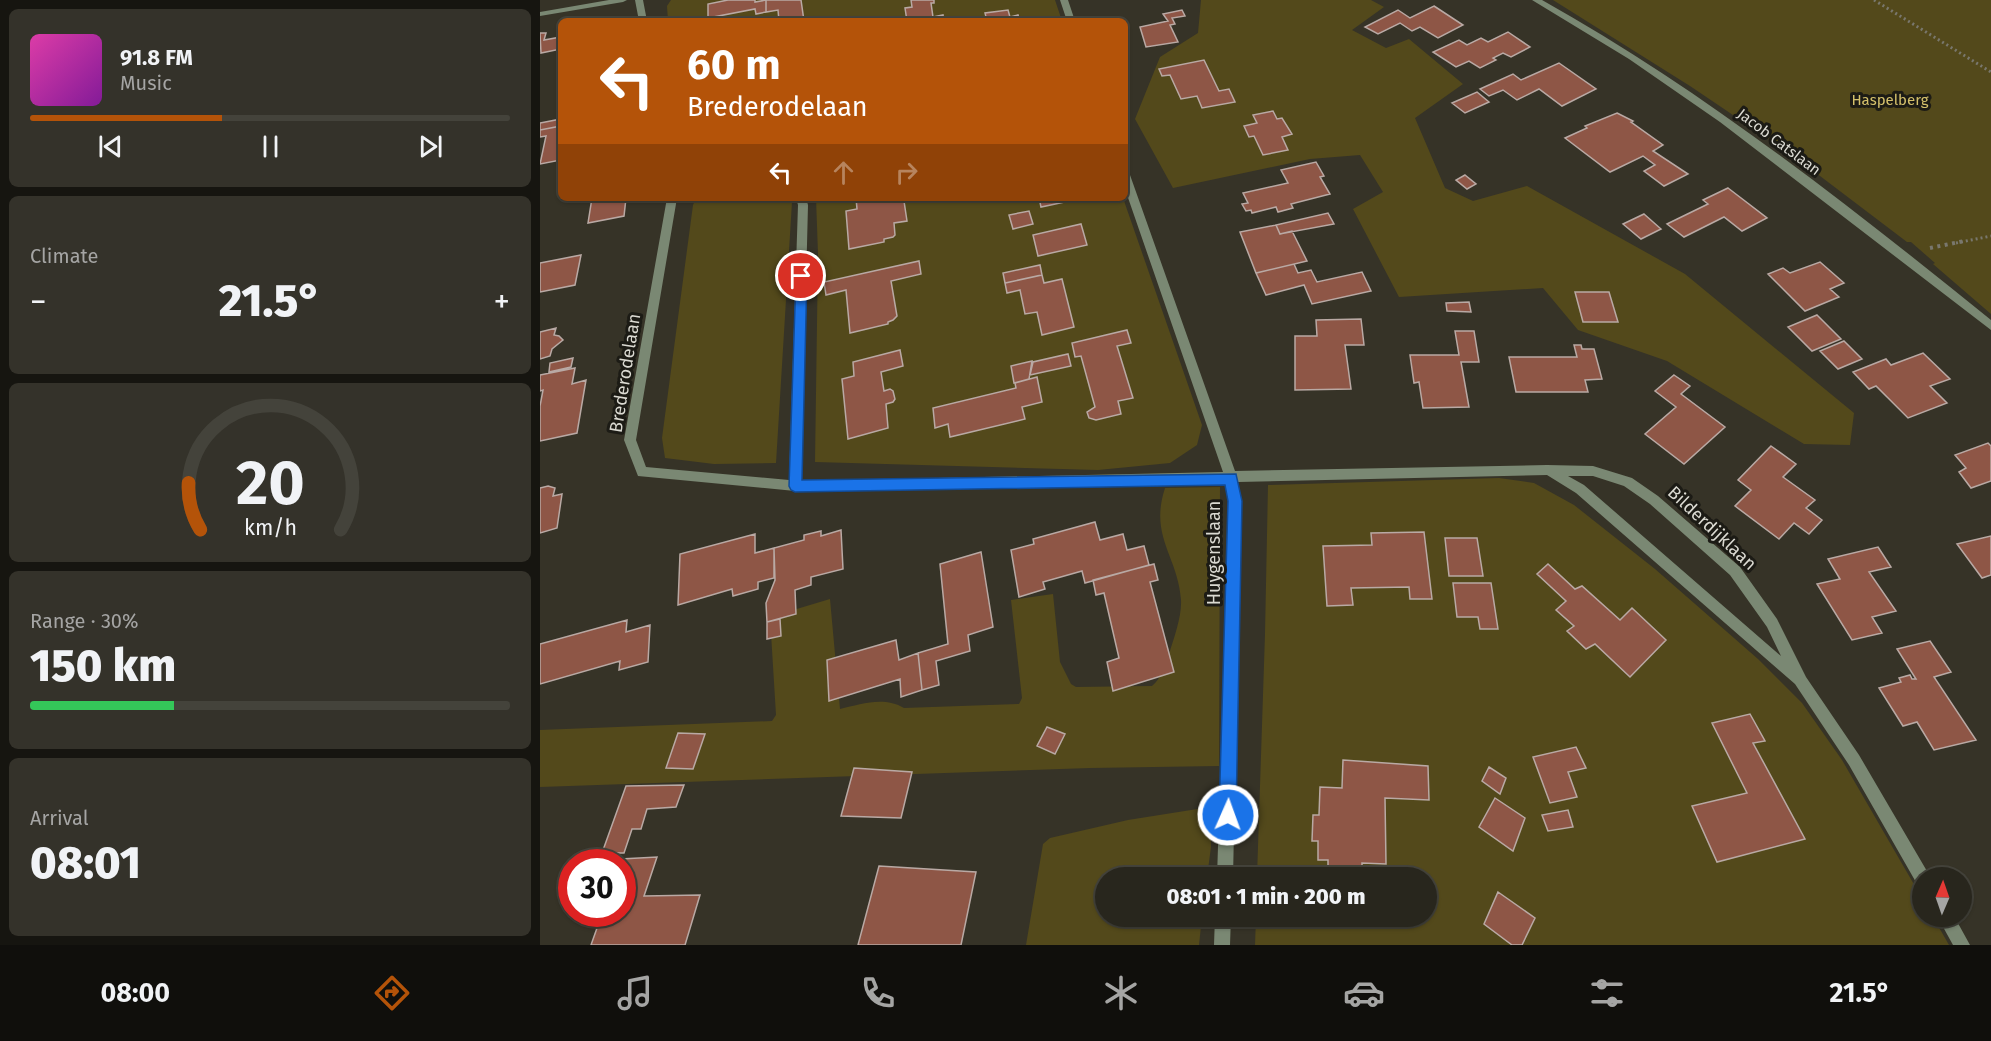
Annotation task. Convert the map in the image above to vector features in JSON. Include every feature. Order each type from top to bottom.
[{"type":"street","points":[[540,14],[624,0]]},
{"type":"street","points":[[639,0],[642,18]]},
{"type":"street","points":[[1064,0],[1070,18]]},
{"type":"street","name":"Jacob Catslaan","points":[[1536,0],[1607,41],[1698,100],[1903,254],[1991,327]]},
{"type":"street","name":"Huygenslaan","points":[[1128,185],[1231,478],[1235,501],[1225,867]]},
{"type":"street","name":"Brederodelaan","points":[[671,201],[630,440],[642,472],[795,486],[1231,478]]},
{"type":"street","points":[[795,486],[804,205],[802,201]]},
{"type":"street","name":"Bilderdijklaan","points":[[1547,470],[1580,489],[1801,682]]},
{"type":"street","name":"Bilderdijklaan","points":[[1231,478],[1547,470],[1593,471],[1628,482],[1654,500],[1735,571],[1772,623],[1801,682],[1854,760],[1917,867]]},
{"type":"street","points":[[1222,945],[1223,927]]},
{"type":"street","points":[[1951,927],[1962,945]]},
{"type":"path","points":[[1874,0],[1991,70]]},
{"type":"path","points":[[1903,254],[1991,236]]},
{"type":"green space","points":[[671,0],[1055,0],[1061,18],[668,18],[667,6]]},
{"type":"green space","points":[[1201,0],[1371,0],[1384,7],[1352,30],[1386,48],[1409,39],[1463,84],[1415,118],[1445,188],[1473,201],[1527,186],[1685,274],[1854,413],[1850,445],[1804,444],[1667,361],[1578,330],[1543,288],[1399,297],[1353,209],[1383,192],[1360,155],[1310,159],[1173,188],[1135,119],[1160,57],[1198,33]]},
{"type":"green space","name":"Haspelberg","points":[[1553,0],[1991,0],[1991,314],[1911,242],[1907,242],[1795,157],[1690,86]]},
{"type":"green space","points":[[695,201],[792,202],[776,463],[714,464],[665,458],[662,438]]},
{"type":"green space","points":[[816,201],[1124,201],[1202,425],[1197,445],[1170,463],[1098,470],[815,462],[818,254]]},
{"type":"green space","points":[[1499,478],[1534,483],[1574,505],[1655,569],[1758,659],[1802,703],[1842,760],[1912,881],[1912,927],[1939,927],[1949,945],[1255,945],[1256,927],[1437,927],[1437,867],[1257,867],[1268,485]]},
{"type":"green space","points":[[1220,487],[1219,766],[1090,768],[540,787],[540,730],[772,721],[776,715],[770,617],[830,599],[840,709],[880,702],[889,702],[904,708],[1019,704],[1022,698],[1011,600],[1053,594],[1060,662],[1071,684],[1076,687],[1152,686],[1160,676],[1169,654],[1181,606],[1179,585],[1160,520],[1165,488]]},
{"type":"green space","points":[[1210,807],[1211,847],[1208,867],[1095,867],[1095,927],[1201,927],[1199,945],[1026,945],[1043,844],[1050,838],[1128,820]]},
{"type":"building","points":[[728,0],[755,0],[755,2],[766,0],[766,12],[756,14],[755,9],[708,18],[708,4]]},
{"type":"building","points":[[766,0],[801,0],[804,18],[779,18],[778,10],[766,12]]},
{"type":"building","points":[[911,0],[934,0],[934,3],[931,3],[933,17],[943,15],[944,18],[907,18],[905,8],[912,7]]},
{"type":"building","points":[[1434,6],[1463,25],[1438,38],[1420,27],[1412,31],[1400,23],[1378,34],[1365,27],[1398,10],[1410,18]]},
{"type":"building","points":[[1008,10],[1010,17],[1018,15],[1019,18],[986,18],[985,13]]},
{"type":"building","points":[[1182,10],[1185,16],[1172,18],[1175,24],[1170,25],[1178,42],[1146,47],[1140,27],[1168,21],[1163,14]]},
{"type":"building","points":[[1508,32],[1530,47],[1511,57],[1503,53],[1493,58],[1496,60],[1480,68],[1469,61],[1456,67],[1433,52],[1459,40],[1467,45],[1481,38],[1488,42]]},
{"type":"building","points":[[540,33],[546,33],[544,40],[558,38],[558,50],[541,53]]},
{"type":"building","points":[[1204,60],[1219,91],[1229,89],[1235,102],[1202,108],[1197,96],[1181,99],[1170,75],[1162,76],[1159,69]]},
{"type":"building","points":[[1559,63],[1596,89],[1562,106],[1539,89],[1517,100],[1503,90],[1489,96],[1480,89],[1513,74],[1521,80]]},
{"type":"building","points":[[1477,92],[1489,102],[1465,113],[1452,103]]},
{"type":"building","points":[[1273,111],[1277,119],[1282,118],[1292,134],[1282,137],[1288,150],[1263,155],[1254,136],[1249,137],[1244,126],[1257,123],[1253,115]]},
{"type":"building","points":[[1617,113],[1633,121],[1631,122],[1663,145],[1653,151],[1688,174],[1664,186],[1644,171],[1655,165],[1643,156],[1610,172],[1565,138],[1587,128],[1585,126]]},
{"type":"building","points":[[558,120],[558,127],[540,130],[540,123]]},
{"type":"building","points":[[558,127],[558,161],[540,164],[546,136],[540,137],[540,130]]},
{"type":"building","points":[[1316,162],[1324,176],[1320,177],[1330,194],[1291,204],[1293,208],[1278,212],[1276,207],[1252,213],[1251,210],[1246,211],[1242,204],[1248,203],[1243,193],[1288,183],[1281,170]]},
{"type":"building","points":[[1465,175],[1476,184],[1467,189],[1456,180]]},
{"type":"building","points":[[1728,188],[1767,218],[1742,231],[1724,217],[1684,237],[1667,224],[1708,204],[1703,200]]},
{"type":"building","points":[[592,201],[626,201],[624,216],[588,223]]},
{"type":"building","points":[[856,201],[904,201],[907,221],[894,223],[895,235],[884,239],[884,242],[849,249],[846,211],[857,209]]},
{"type":"building","points":[[1040,201],[1065,202],[1041,207]]},
{"type":"building","points":[[1029,211],[1033,224],[1013,229],[1009,215]]},
{"type":"building","points":[[1328,213],[1334,224],[1280,234],[1276,225]]},
{"type":"building","points":[[1644,214],[1661,229],[1641,239],[1623,224]]},
{"type":"building","points":[[1081,224],[1087,245],[1038,256],[1033,235]]},
{"type":"building","points":[[1276,225],[1280,234],[1292,231],[1307,261],[1256,273],[1240,232]]},
{"type":"building","points":[[581,255],[575,285],[540,292],[540,263]]},
{"type":"building","points":[[919,261],[921,274],[891,281],[897,316],[888,324],[850,333],[846,290],[826,295],[824,282]]},
{"type":"building","points":[[1820,262],[1844,283],[1830,289],[1839,297],[1805,311],[1768,274],[1783,268],[1790,273]]},
{"type":"building","points":[[1294,264],[1298,273],[1311,270],[1317,282],[1362,272],[1371,291],[1312,304],[1304,285],[1266,295],[1256,273]]},
{"type":"building","points":[[1040,265],[1042,275],[1005,283],[1003,273]]},
{"type":"building","points":[[1042,275],[1044,283],[1062,279],[1074,327],[1042,335],[1037,312],[1025,314],[1020,290],[1007,293],[1005,283]]},
{"type":"building","points":[[1575,292],[1609,292],[1618,322],[1583,322]]},
{"type":"building","points":[[1469,302],[1471,312],[1447,311],[1446,303]]},
{"type":"building","points":[[1817,315],[1841,339],[1812,351],[1788,327]]},
{"type":"building","points":[[1361,319],[1364,345],[1345,345],[1351,389],[1295,390],[1295,336],[1317,336],[1316,320]]},
{"type":"building","points":[[556,328],[554,335],[563,340],[552,349],[550,356],[540,359],[540,332]]},
{"type":"building","points":[[1127,330],[1131,343],[1117,346],[1133,398],[1118,401],[1121,414],[1096,420],[1089,418],[1087,412],[1095,407],[1081,356],[1075,357],[1072,343]]},
{"type":"building","points":[[1455,331],[1474,331],[1479,362],[1461,362],[1469,407],[1423,408],[1419,382],[1414,383],[1410,355],[1459,355]]},
{"type":"building","points":[[1844,341],[1862,359],[1838,369],[1820,351]]},
{"type":"building","points":[[1574,345],[1581,345],[1582,349],[1594,349],[1602,379],[1585,380],[1588,392],[1516,392],[1509,357],[1577,357]]},
{"type":"building","points":[[900,350],[903,366],[881,372],[884,391],[890,389],[893,391],[895,399],[886,404],[888,428],[848,439],[842,379],[854,376],[853,362]]},
{"type":"building","points":[[1923,353],[1950,379],[1930,386],[1947,403],[1908,418],[1876,386],[1869,389],[1853,372],[1886,359],[1891,365]]},
{"type":"building","points":[[1068,354],[1071,366],[1030,375],[1033,362]]},
{"type":"building","points":[[573,358],[571,367],[549,372],[550,363]]},
{"type":"building","points":[[1032,361],[1029,379],[1014,383],[1011,366]]},
{"type":"building","points":[[575,368],[572,384],[586,380],[577,433],[540,441],[540,406],[543,390],[540,391],[540,375]]},
{"type":"building","points":[[1674,375],[1690,386],[1681,394],[1725,427],[1684,464],[1645,434],[1676,407],[1655,391]]},
{"type":"building","points":[[1037,377],[1042,402],[1022,407],[1025,419],[950,437],[948,424],[935,428],[933,408],[1016,388],[1015,383]]},
{"type":"building","points":[[1988,443],[1991,446],[1991,481],[1971,488],[1959,472],[1966,468],[1955,455]]},
{"type":"building","points":[[1771,446],[1796,464],[1783,477],[1815,500],[1806,508],[1822,520],[1809,534],[1794,523],[1779,539],[1735,506],[1751,490],[1738,480]]},
{"type":"building","points":[[548,486],[555,488],[553,496],[562,494],[557,528],[540,533],[540,488]]},
{"type":"building","points":[[1095,522],[1100,540],[1123,534],[1127,550],[1144,546],[1149,565],[1085,583],[1082,571],[1043,582],[1045,589],[1019,597],[1011,550],[1034,544],[1033,539]]},
{"type":"building","points":[[841,530],[843,569],[811,577],[811,585],[795,590],[796,614],[767,622],[766,603],[775,580],[774,548],[804,540],[804,535],[821,531],[821,536]]},
{"type":"building","points":[[1424,532],[1432,599],[1410,599],[1409,587],[1351,588],[1353,605],[1327,606],[1323,546],[1372,545],[1371,533]]},
{"type":"building","points":[[755,534],[755,553],[774,548],[774,578],[758,582],[758,589],[733,596],[732,589],[678,605],[680,554]]},
{"type":"building","points":[[1991,536],[1991,575],[1982,578],[1957,544]]},
{"type":"building","points":[[1445,538],[1477,538],[1483,576],[1449,576]]},
{"type":"building","points":[[1878,547],[1891,567],[1869,572],[1896,611],[1872,617],[1882,633],[1852,640],[1817,584],[1840,579],[1828,559]]},
{"type":"building","points":[[981,552],[993,627],[968,635],[970,651],[936,661],[939,685],[922,690],[918,653],[948,644],[940,564]]},
{"type":"building","points":[[1154,564],[1158,580],[1150,582],[1174,672],[1113,691],[1107,662],[1119,658],[1104,593],[1096,595],[1093,580]]},
{"type":"building","points":[[1548,564],[1575,589],[1582,586],[1620,620],[1632,608],[1666,640],[1630,677],[1595,644],[1586,649],[1567,631],[1574,626],[1556,610],[1566,601],[1537,574]]},
{"type":"building","points":[[1453,583],[1491,583],[1498,629],[1480,629],[1478,617],[1457,617]]},
{"type":"building","points":[[780,619],[781,636],[767,639],[767,622]]},
{"type":"building","points":[[627,620],[626,632],[650,625],[648,662],[619,670],[620,661],[540,684],[540,644]]},
{"type":"building","points":[[896,640],[899,660],[918,653],[922,690],[901,697],[900,679],[829,701],[827,660]]},
{"type":"building","points":[[1930,641],[1951,672],[1934,677],[1976,740],[1934,750],[1917,722],[1903,726],[1879,688],[1901,682],[1899,678],[1910,675],[1912,679],[1916,679],[1897,649]]},
{"type":"building","points":[[1750,714],[1765,741],[1753,743],[1805,839],[1717,862],[1692,806],[1747,793],[1712,723]]},
{"type":"building","points":[[1047,727],[1065,734],[1055,754],[1037,746]]},
{"type":"building","points":[[678,733],[705,734],[693,769],[666,768]]},
{"type":"building","points":[[1576,747],[1586,768],[1568,772],[1577,797],[1550,803],[1533,757]]},
{"type":"building","points":[[1343,760],[1428,766],[1429,800],[1385,798],[1386,864],[1362,863],[1362,867],[1328,867],[1328,860],[1318,860],[1318,841],[1312,841],[1313,815],[1319,815],[1320,787],[1342,788]]},
{"type":"building","points":[[1489,767],[1506,778],[1500,794],[1482,781]]},
{"type":"building","points":[[854,768],[912,772],[901,818],[841,816]]},
{"type":"building","points":[[684,785],[676,807],[647,809],[641,829],[632,829],[625,849],[603,849],[626,786]]},
{"type":"building","points":[[1495,798],[1525,818],[1513,851],[1479,827]]},
{"type":"building","points":[[1568,810],[1573,827],[1548,831],[1542,815]]},
{"type":"building","points":[[657,857],[644,896],[700,895],[685,945],[591,945],[597,927],[636,927],[636,858]]},
{"type":"building","points":[[879,866],[976,872],[961,945],[858,945]]},
{"type":"building","points":[[1498,892],[1535,918],[1522,945],[1512,945],[1484,924]]},
{"type":"route","points":[[801,276],[795,486],[1231,478],[1235,501],[1228,815]]}]
